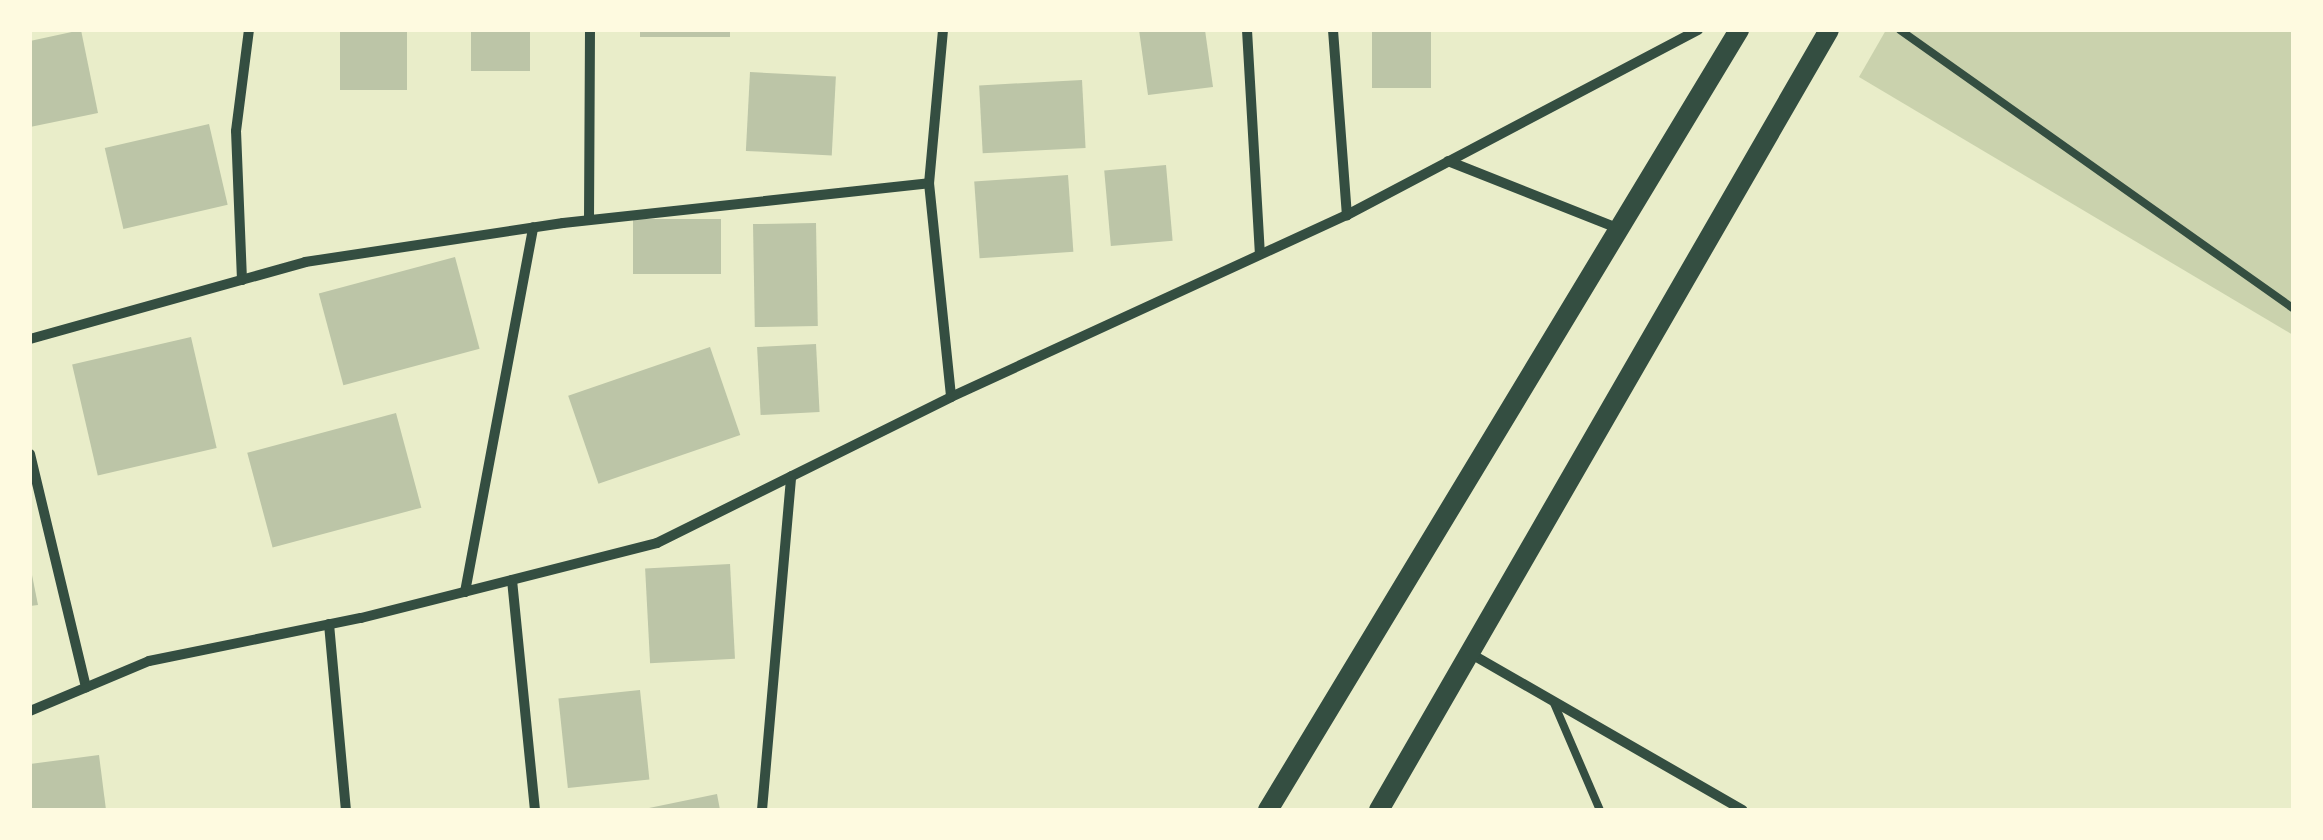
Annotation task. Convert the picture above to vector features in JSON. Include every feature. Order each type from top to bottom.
[{"type":"main road","points":[[1268,810],[1740,30]]},
{"type":"main road","points":[[1379,810],[1473,655],[1829,30]]},
{"type":"street","points":[[242,280],[236,131],[249,30]]},
{"type":"street","points":[[589,220],[590,30]]},
{"type":"street","points":[[943,30],[929,183],[951,397]]},
{"type":"street","points":[[1247,30],[1260,254]]},
{"type":"street","points":[[1333,30],[1346,215]]},
{"type":"street","points":[[30,712],[149,661],[329,624],[657,543],[951,397],[1346,215],[1698,30]]},
{"type":"street","points":[[1448,161],[1620,229]]},
{"type":"street","points":[[30,339],[305,262],[533,227],[929,183]]},
{"type":"street","points":[[465,592],[533,227]]},
{"type":"street","points":[[30,454],[86,687]]},
{"type":"street","points":[[762,810],[791,476]]},
{"type":"street","points":[[512,580],[536,810]]},
{"type":"street","points":[[329,624],[346,810]]},
{"type":"street","points":[[1473,655],[1744,810]]},
{"type":"lane","points":[[1900,30],[2293,308]]},
{"type":"lane","points":[[1554,701],[1600,810]]},
{"type":"green space","points":[[1886,30],[2293,30],[2293,335],[1859,77]]},
{"type":"building","points":[[81,30],[98,113],[30,127],[30,41]]},
{"type":"building","points":[[340,30],[407,30],[407,90],[340,90]]},
{"type":"building","points":[[471,30],[530,30],[530,71],[471,71]]},
{"type":"building","points":[[640,30],[730,30],[730,37],[640,37]]},
{"type":"building","points":[[1139,30],[1205,30],[1213,87],[1148,95]]},
{"type":"building","points":[[1372,30],[1431,30],[1431,88],[1372,88]]},
{"type":"building","points":[[750,72],[836,77],[832,155],[746,151]]},
{"type":"building","points":[[1082,80],[1086,148],[983,153],[979,85]]},
{"type":"building","points":[[209,124],[228,205],[123,229],[105,148]]},
{"type":"building","points":[[1166,165],[1173,241],[1111,246],[1104,170]]},
{"type":"building","points":[[1068,175],[1073,252],[980,258],[974,182]]},
{"type":"building","points":[[633,219],[721,219],[721,274],[633,274]]},
{"type":"building","points":[[816,223],[818,326],[755,327],[753,224]]},
{"type":"building","points":[[455,257],[480,349],[343,385],[319,293]]},
{"type":"building","points":[[191,337],[217,448],[98,476],[72,364]]},
{"type":"building","points":[[816,344],[820,412],[761,415],[757,347]]},
{"type":"building","points":[[710,347],[740,435],[598,484],[568,396]]},
{"type":"building","points":[[396,413],[421,508],[273,548],[247,453]]},
{"type":"building","points":[[730,564],[735,659],[650,663],[645,568]]},
{"type":"building","points":[[30,565],[38,605],[30,606]]},
{"type":"building","points":[[640,690],[649,780],[568,788],[558,699]]},
{"type":"building","points":[[99,755],[106,810],[30,810],[30,764]]},
{"type":"building","points":[[717,794],[720,810],[649,810],[649,808]]}]
